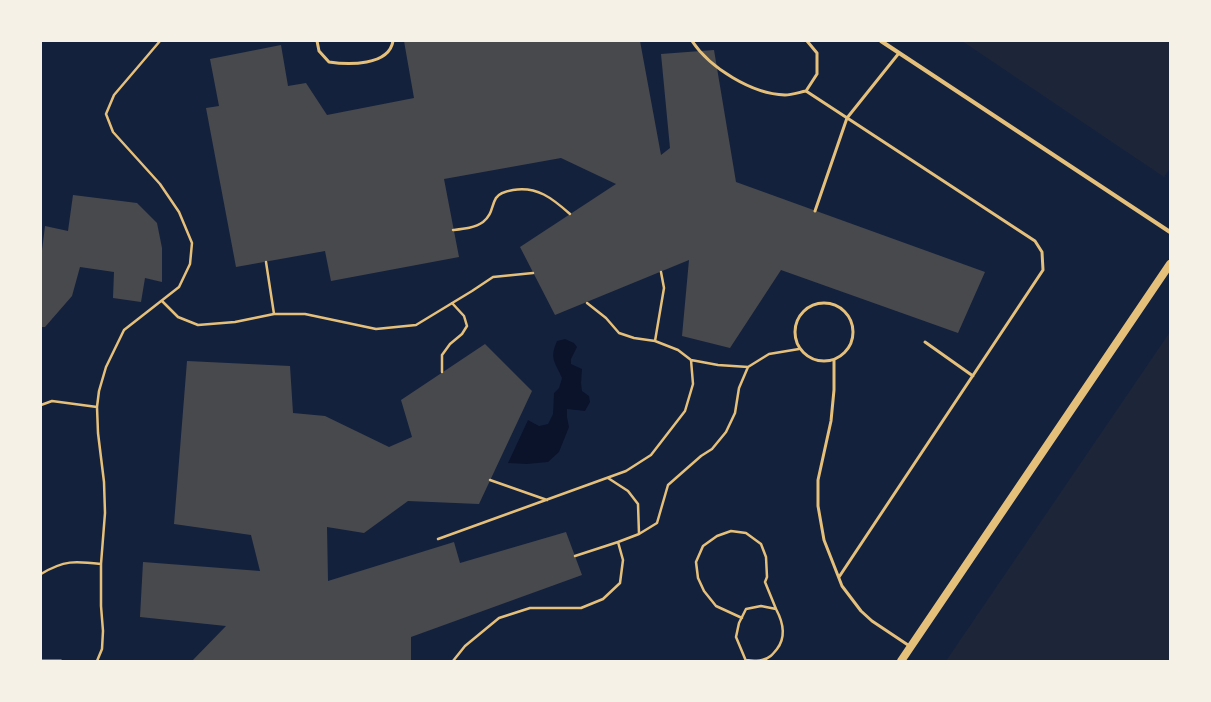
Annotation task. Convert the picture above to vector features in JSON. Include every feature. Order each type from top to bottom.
[{"type":"main road","points":[[901,661],[1170,264]]},
{"type":"street","points":[[882,41],[1170,232]]},
{"type":"lane","points":[[317,41],[319,51],[329,62],[346,65],[382,58],[392,47],[393,41]]},
{"type":"lane","points":[[692,41],[709,60],[728,74],[755,89],[785,95],[806,91],[1035,241],[1042,252],[1043,270],[839,577]]},
{"type":"lane","points":[[806,41],[816,53],[816,74],[806,91]]},
{"type":"lane","points":[[815,211],[847,118],[899,53]]},
{"type":"lane","points":[[818,303],[828,303],[837,306],[845,312],[853,329],[853,339],[849,348],[834,360],[824,362],[806,356],[799,349],[795,340],[794,330],[796,321],[801,313],[818,303]]},
{"type":"lane","points":[[925,342],[973,376]]},
{"type":"lane","points":[[834,360],[834,390],[831,421],[818,480],[818,506],[824,540],[842,586],[861,611],[872,621],[911,647]]},
{"type":"lane","points":[[41,661],[61,661]]},
{"type":"path","points":[[97,661],[102,649],[104,631],[101,606],[101,564],[105,513],[104,482],[98,433],[97,407],[99,391],[106,367],[124,330],[179,287],[190,264],[192,243],[179,212],[160,184],[113,132],[106,114],[114,95],[160,41]]},
{"type":"path","points":[[454,230],[476,226],[483,222],[492,211],[497,197],[507,191],[519,189],[535,190],[548,197],[570,214]]},
{"type":"path","points":[[266,262],[274,314]]},
{"type":"path","points":[[655,342],[664,288],[661,272]]},
{"type":"path","points":[[162,301],[178,317],[198,325],[235,322],[274,314],[305,314],[376,329],[416,325],[493,277],[533,273]]},
{"type":"path","points":[[442,372],[442,355],[450,344],[462,334],[467,326],[464,316],[452,303]]},
{"type":"path","points":[[587,303],[606,318],[619,333],[634,338],[655,342],[678,350],[691,360],[718,365],[748,367],[770,354],[799,349]]},
{"type":"path","points":[[438,539],[626,471],[651,455],[685,411],[692,384],[691,360]]},
{"type":"path","points":[[575,556],[639,534],[657,523],[668,485],[700,456],[712,449],[726,432],[735,413],[739,388],[748,367]]},
{"type":"path","points":[[41,405],[52,401],[97,407]]},
{"type":"path","points":[[607,478],[628,491],[638,504],[639,534]]},
{"type":"path","points":[[490,480],[547,500]]},
{"type":"path","points":[[742,618],[716,606],[704,591],[698,578],[696,562],[703,546],[717,536],[731,531],[746,533],[761,544],[766,557],[765,582],[781,619],[783,631],[781,643],[772,656],[762,661],[746,660],[736,637],[746,609],[761,606],[776,609]]},
{"type":"path","points":[[453,661],[465,646],[499,618],[530,608],[581,608],[603,599],[620,583],[623,560],[618,542]]},
{"type":"path","points":[[41,574],[54,566],[76,562],[101,564]]},
{"type":"shaded area","points":[[962,41],[1170,41],[1170,168],[1164,177]]},
{"type":"shaded area","points":[[1170,332],[1170,661],[946,661]]},
{"type":"shaded area","points":[[565,339],[574,343],[577,347],[571,359],[571,364],[582,369],[582,391],[589,396],[590,402],[585,411],[567,409],[569,427],[559,452],[548,462],[527,464],[508,463],[528,420],[539,426],[548,424],[553,414],[554,393],[559,388],[562,378],[555,364],[553,352],[557,341]]},
{"type":"building","points":[[404,41],[640,41],[661,155],[670,148],[661,54],[714,50],[736,182],[985,272],[958,333],[781,270],[730,348],[682,336],[689,260],[555,315],[520,247],[616,184],[561,158],[444,179],[459,257],[331,281],[325,251],[236,267],[206,108],[219,106],[210,59],[281,45],[288,86],[306,83],[327,115],[414,98]]},
{"type":"building","points":[[73,195],[137,203],[157,223],[162,248],[162,282],[145,278],[141,302],[113,298],[114,272],[80,267],[72,296],[45,327],[41,327],[41,259],[45,226],[68,231]]},
{"type":"building","points":[[485,344],[532,391],[479,504],[408,501],[364,533],[327,527],[328,581],[454,542],[460,563],[566,532],[582,575],[411,637],[411,661],[192,661],[226,626],[140,617],[143,562],[260,571],[251,535],[174,524],[187,361],[290,366],[293,413],[325,416],[389,447],[412,437],[401,400]]}]
